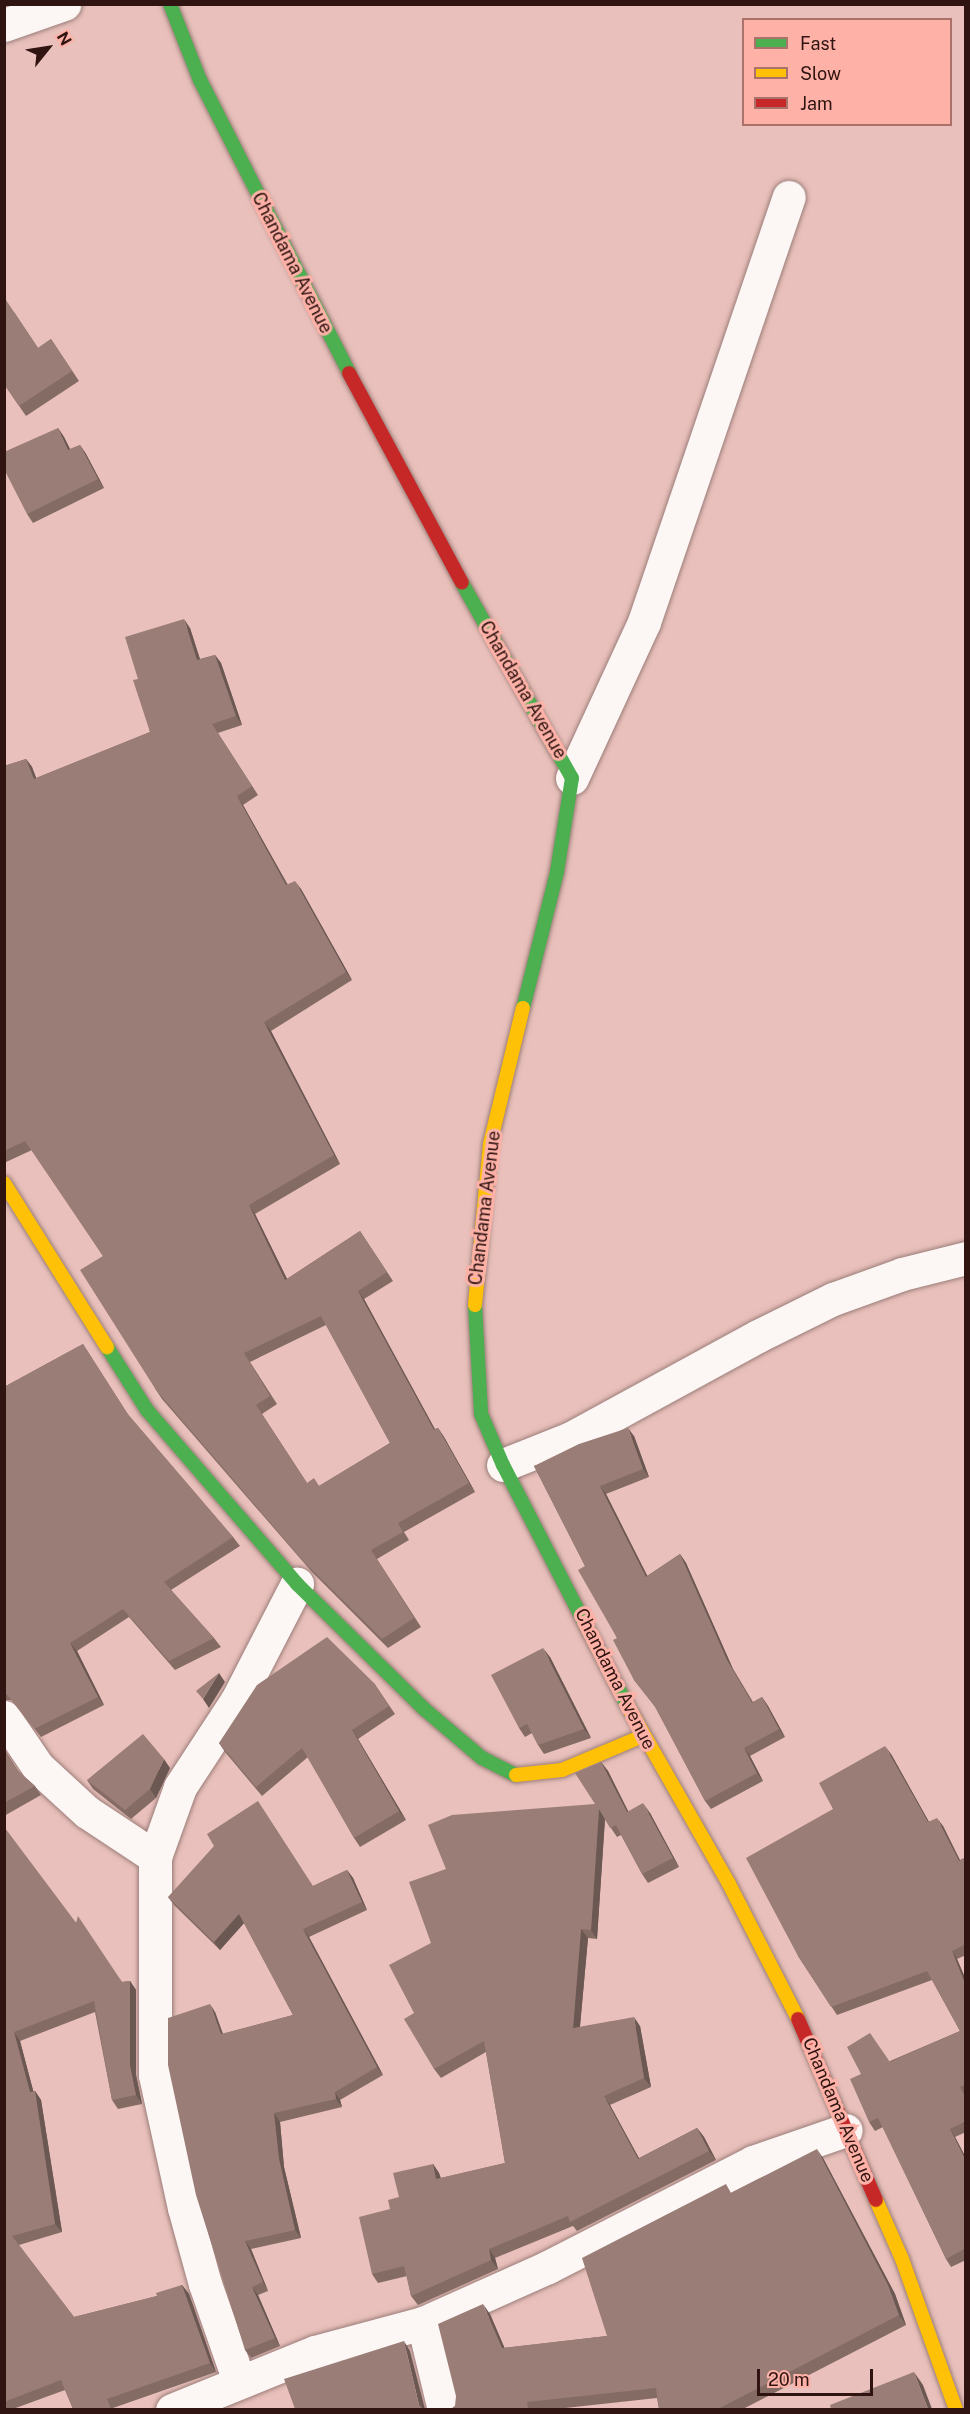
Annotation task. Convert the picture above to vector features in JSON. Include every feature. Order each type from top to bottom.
[{"type":"street","points":[[4,25],[64,4]]},
{"type":"street","name":"Chandama Avenue","points":[[170,4],[200,80],[404,482],[572,777],[557,872],[490,1144],[475,1295],[476,1376],[481,1414],[503,1465],[643,1736],[729,1884],[794,2010],[902,2259],[956,2409]]},
{"type":"street","points":[[572,777],[644,622],[789,197]]},
{"type":"street","points":[[4,1183],[147,1410],[297,1584],[423,1708],[482,1758],[519,1777],[562,1770],[643,1736]]},
{"type":"street","points":[[503,1465],[580,1433],[758,1336],[833,1299],[902,1274],[966,1258]]},
{"type":"street","points":[[239,2381],[205,2284],[187,2219],[155,2075],[155,1857],[180,1787],[237,1700],[297,1584]]},
{"type":"street","points":[[4,1717],[38,1767],[87,1812],[155,1857]]},
{"type":"street","points":[[172,2409],[315,2352],[423,2323],[548,2267],[753,2162],[846,2130]]},
{"type":"street","points":[[423,2323],[444,2409]]},
{"type":"building","points":[[4,297],[38,348],[51,339],[72,371],[19,406],[4,384]]},
{"type":"building","points":[[58,428],[68,450],[80,445],[98,479],[27,514],[4,469],[4,452]]},
{"type":"building","points":[[184,619],[197,660],[215,655],[236,716],[212,724],[252,786],[237,796],[286,885],[295,881],[346,972],[264,1022],[334,1155],[249,1205],[285,1280],[360,1231],[387,1272],[358,1291],[434,1430],[438,1428],[469,1483],[398,1523],[403,1532],[371,1550],[414,1618],[382,1639],[304,1562],[156,1390],[80,1270],[103,1256],[25,1141],[4,1151],[4,766],[26,759],[34,779],[150,732],[133,680],[138,679],[125,637]],"holes":[[[321,1316],[390,1443],[319,1486],[314,1478],[307,1483],[256,1405],[270,1396],[244,1353]]]},
{"type":"building","points":[[83,1344],[127,1413],[233,1537],[164,1582],[214,1638],[169,1661],[123,1609],[70,1643],[98,1697],[34,1729],[4,1691],[4,1387]]},
{"type":"building","points":[[628,1428],[643,1469],[600,1486],[646,1577],[680,1554],[727,1660],[752,1703],[762,1697],[779,1729],[744,1748],[757,1773],[705,1801],[654,1705],[634,1680],[613,1640],[617,1638],[578,1570],[585,1566],[534,1466],[579,1444]]},
{"type":"building","points":[[327,1637],[374,1683],[389,1706],[352,1730],[399,1811],[354,1838],[302,1748],[256,1787],[219,1743],[257,1685]]},
{"type":"building","points":[[543,1648],[584,1729],[538,1745],[527,1724],[519,1728],[491,1675]]},
{"type":"building","points":[[219,1673],[203,1699],[196,1691]]},
{"type":"building","points":[[143,1734],[164,1759],[150,1789],[125,1810],[87,1780]]},
{"type":"building","points":[[885,1746],[928,1822],[937,1818],[959,1861],[966,1857],[966,1944],[952,1951],[966,1986],[966,2084],[960,2087],[966,2098],[966,2121],[950,2129],[966,2161],[966,2248],[946,2259],[878,2118],[869,2122],[850,2079],[861,2074],[847,2047],[870,2033],[890,2062],[960,2031],[927,1971],[831,2007],[798,1956],[746,1858],[833,1809],[819,1783]]},
{"type":"building","points":[[4,1750],[16,1769],[35,1786],[4,1803]]},
{"type":"building","points":[[601,1762],[627,1812],[643,1803],[673,1858],[642,1874],[616,1825],[610,1828],[599,1809],[591,1930],[581,1929],[573,2028],[634,2017],[644,2078],[604,2096],[638,2159],[697,2128],[709,2151],[570,2222],[568,2216],[489,2249],[491,2260],[411,2296],[404,2266],[372,2274],[359,2217],[390,2209],[388,2200],[399,2197],[393,2173],[433,2164],[436,2179],[505,2163],[484,2041],[434,2069],[404,2019],[414,2013],[389,1965],[431,1943],[409,1882],[446,1869],[428,1825],[452,1815],[595,1804],[575,1773]]},
{"type":"building","points":[[258,1801],[313,1886],[347,1870],[362,1902],[303,1929],[377,2067],[335,2092],[336,2099],[274,2113],[279,2159],[295,2230],[245,2241],[263,2282],[252,2287],[275,2338],[245,2350],[196,2195],[168,2065],[168,2018],[210,2004],[221,2034],[293,2015],[239,1914],[214,1942],[168,1897],[214,1846],[207,1834]]},
{"type":"building","points":[[4,1827],[76,1923],[78,1916],[122,1982],[130,1981],[130,2066],[136,2095],[112,2100],[94,2001],[14,2032],[30,2092],[35,2091],[55,2224],[12,2236],[74,2317],[157,2296],[156,2293],[182,2285],[210,2363],[107,2399],[111,2409],[73,2409],[61,2380],[4,2402]]},
{"type":"building","points":[[817,2149],[888,2285],[899,2315],[718,2409],[659,2409],[656,2388],[527,2402],[528,2409],[451,2409],[455,2406],[456,2396],[438,2324],[483,2304],[502,2348],[607,2336],[582,2258],[726,2184],[731,2193]]},
{"type":"building","points":[[404,2341],[419,2405],[423,2409],[295,2409],[284,2379]]},
{"type":"building","points":[[914,2372],[928,2409],[831,2409],[830,2405]]},
{"type":"traffic: fast","points":[[170,4],[200,80],[349,373]]},
{"type":"traffic: fast","points":[[462,583],[572,778],[557,872],[523,1008]]},
{"type":"traffic: fast","points":[[475,1305],[481,1414],[503,1465],[627,1705]]},
{"type":"traffic: fast","points":[[107,1347],[147,1410],[297,1584],[423,1708],[482,1758],[516,1775]]},
{"type":"traffic: slow","points":[[475,1305],[490,1144],[523,1008]]},
{"type":"traffic: slow","points":[[4,1183],[107,1347]]},
{"type":"traffic: slow","points":[[627,1705],[729,1884],[798,2019]]},
{"type":"traffic: slow","points":[[516,1775],[562,1770],[643,1736]]},
{"type":"traffic: slow","points":[[876,2200],[902,2259],[956,2410]]},
{"type":"traffic: jam","points":[[349,373],[462,583]]},
{"type":"traffic: jam","points":[[798,2019],[876,2200]]}]
